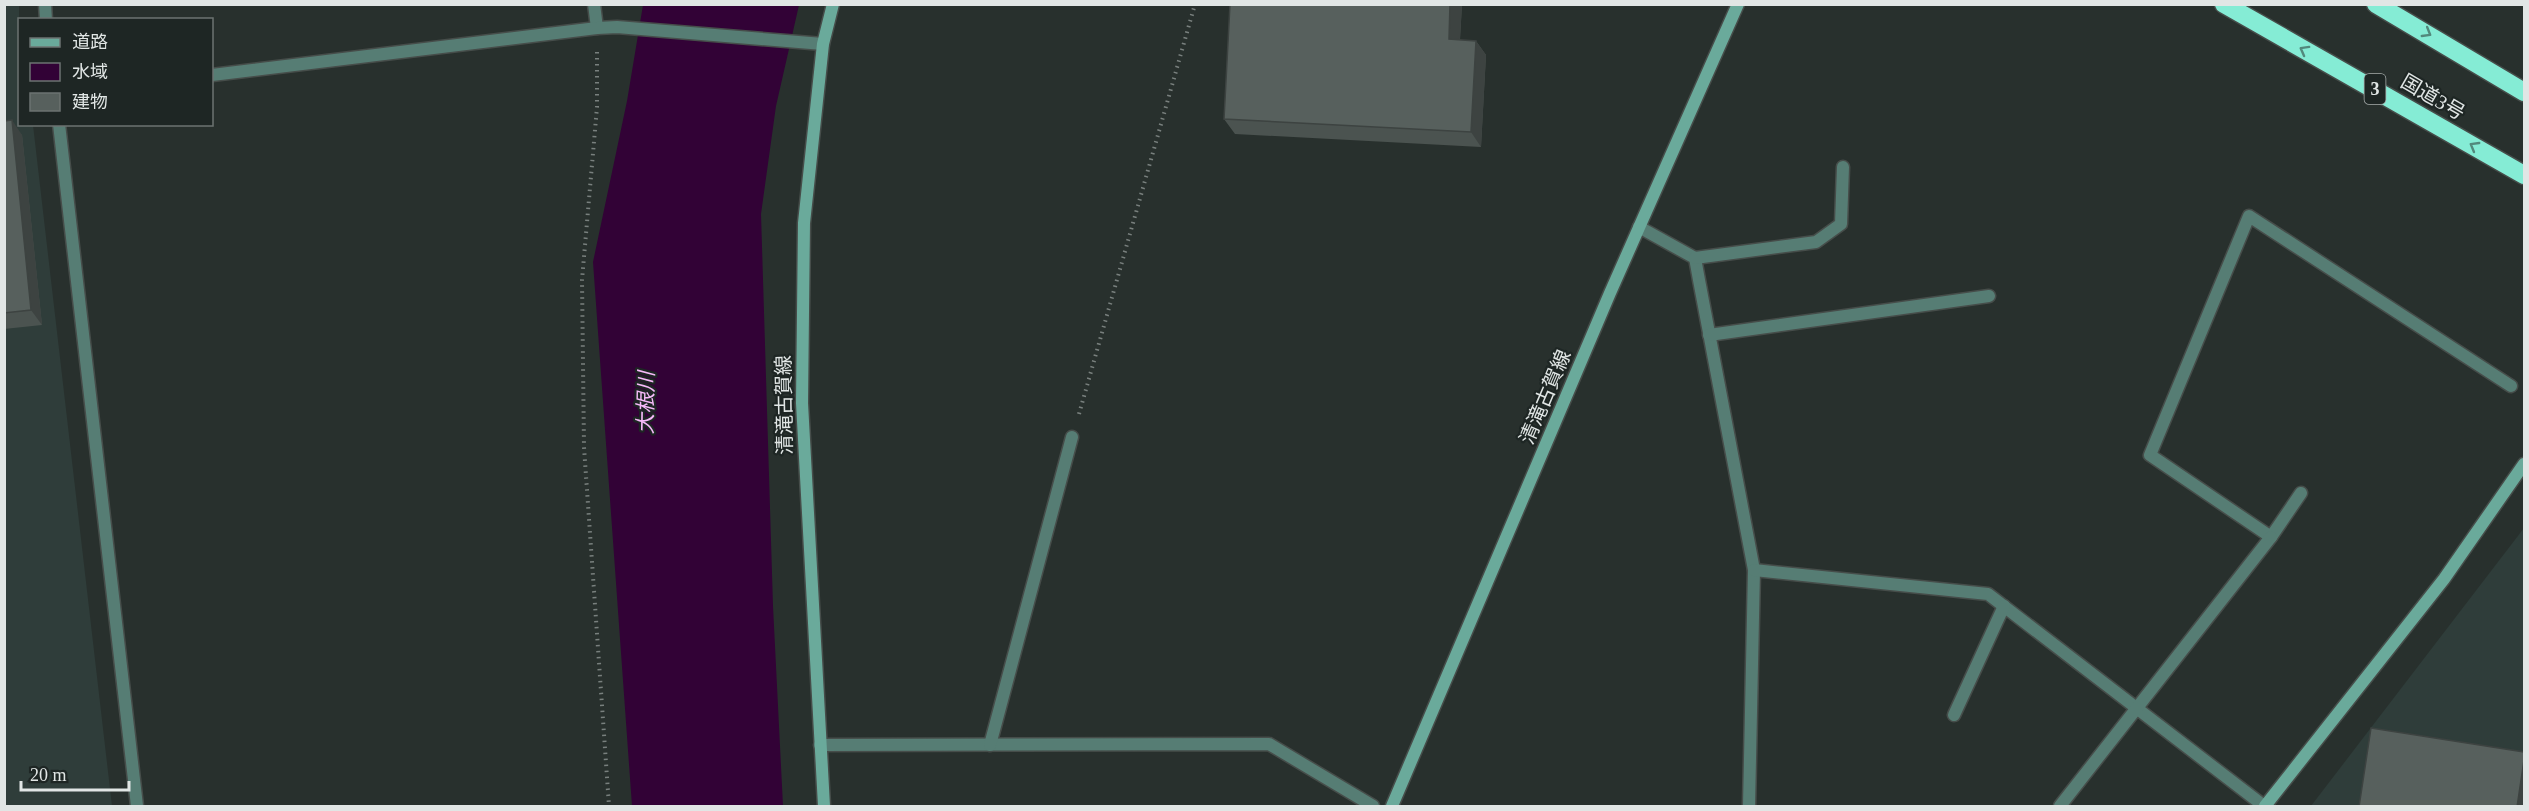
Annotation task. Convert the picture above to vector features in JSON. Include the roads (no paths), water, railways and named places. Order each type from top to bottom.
[{"type":"highway","name":"国道3号","points":[[2224,4],[2524,175]]},
{"type":"highway","points":[[2376,4],[2524,92]]},
{"type":"main road","name":"清滝古賀線","points":[[824,807],[802,403],[804,223],[823,44],[834,4]]},
{"type":"main road","name":"清滝古賀線","points":[[1392,807],[1639,227],[1737,4]]},
{"type":"main road","points":[[2264,807],[2444,579],[2524,464]]},
{"type":"street","points":[[594,4],[597,28]]},
{"type":"street","points":[[213,75],[597,28],[617,27],[823,44]]},
{"type":"street","points":[[59,126],[137,807]]},
{"type":"street","points":[[1639,227],[1695,258],[1816,242],[1841,224],[1843,167]]},
{"type":"street","points":[[2271,537],[2150,455],[2249,216],[2511,386]]},
{"type":"street","points":[[1695,258],[1754,570],[1749,807]]},
{"type":"street","points":[[1709,335],[1989,296]]},
{"type":"street","points":[[990,745],[1072,438]]},
{"type":"street","points":[[2060,807],[2271,537],[2301,494]]},
{"type":"street","points":[[1754,570],[1988,594],[2264,807]]},
{"type":"street","points":[[1954,715],[2004,606]]},
{"type":"street","points":[[820,745],[1269,744],[1372,807]]},
{"type":"water","name":"大根川","points":[[643,5],[799,5],[776,106],[761,214],[773,606],[783,806],[632,806],[593,262],[627,101]]}]
